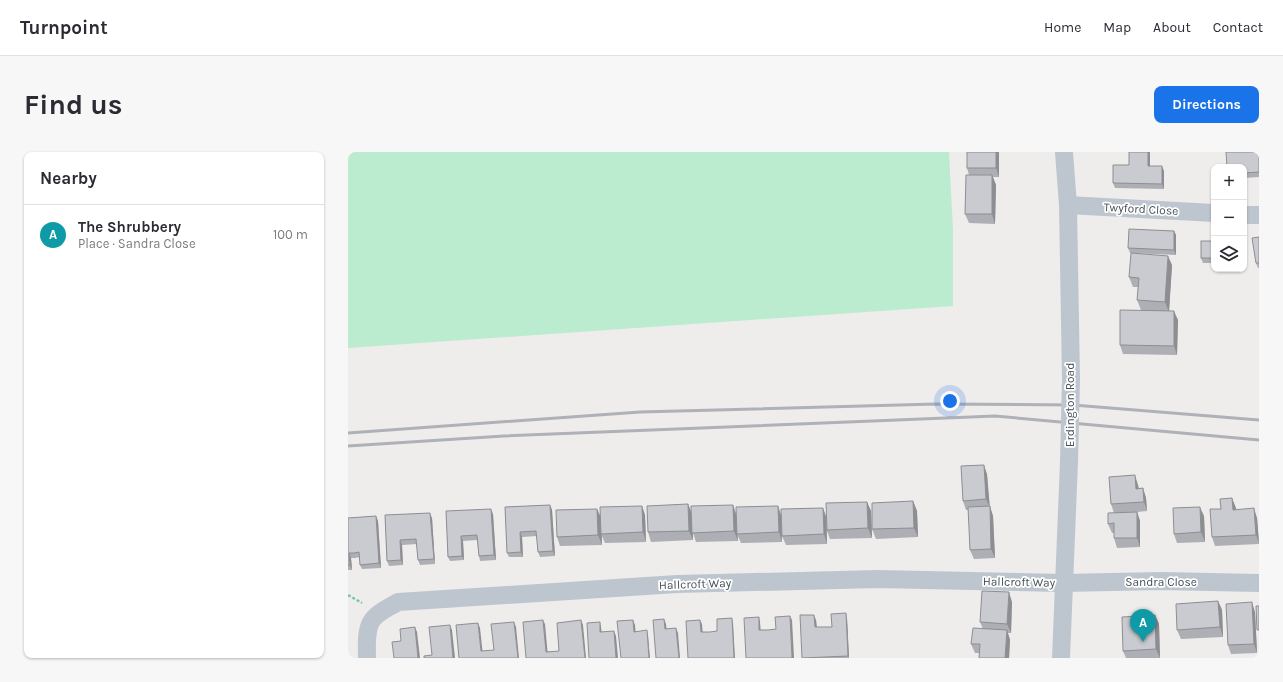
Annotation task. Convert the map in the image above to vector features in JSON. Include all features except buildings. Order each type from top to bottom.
[{"type":"street","name":"Erdington Road","points":[[1061,658],[1063,583],[1070,462],[1068,205],[1064,152]]},
{"type":"street","name":"Twyford Close","points":[[1068,205],[1211,213]]},
{"type":"street","points":[[1247,215],[1259,216]]},
{"type":"street","name":"Hallcroft Way","points":[[367,658],[367,634],[373,619],[382,611],[398,602],[677,584],[878,579],[1063,583]]},
{"type":"street","name":"Sandra Close","points":[[1063,583],[1161,581],[1259,583]]},
{"type":"green space","points":[[348,152],[949,152],[953,230],[953,306],[348,348]]},
{"type":"railway","points":[[348,433],[640,412],[936,404],[1073,405],[1259,420]]},
{"type":"railway","points":[[348,446],[504,436],[995,416],[1259,440]]},
{"type":"place","name":"The Shrubbery","points":[[1143,642]]}]
